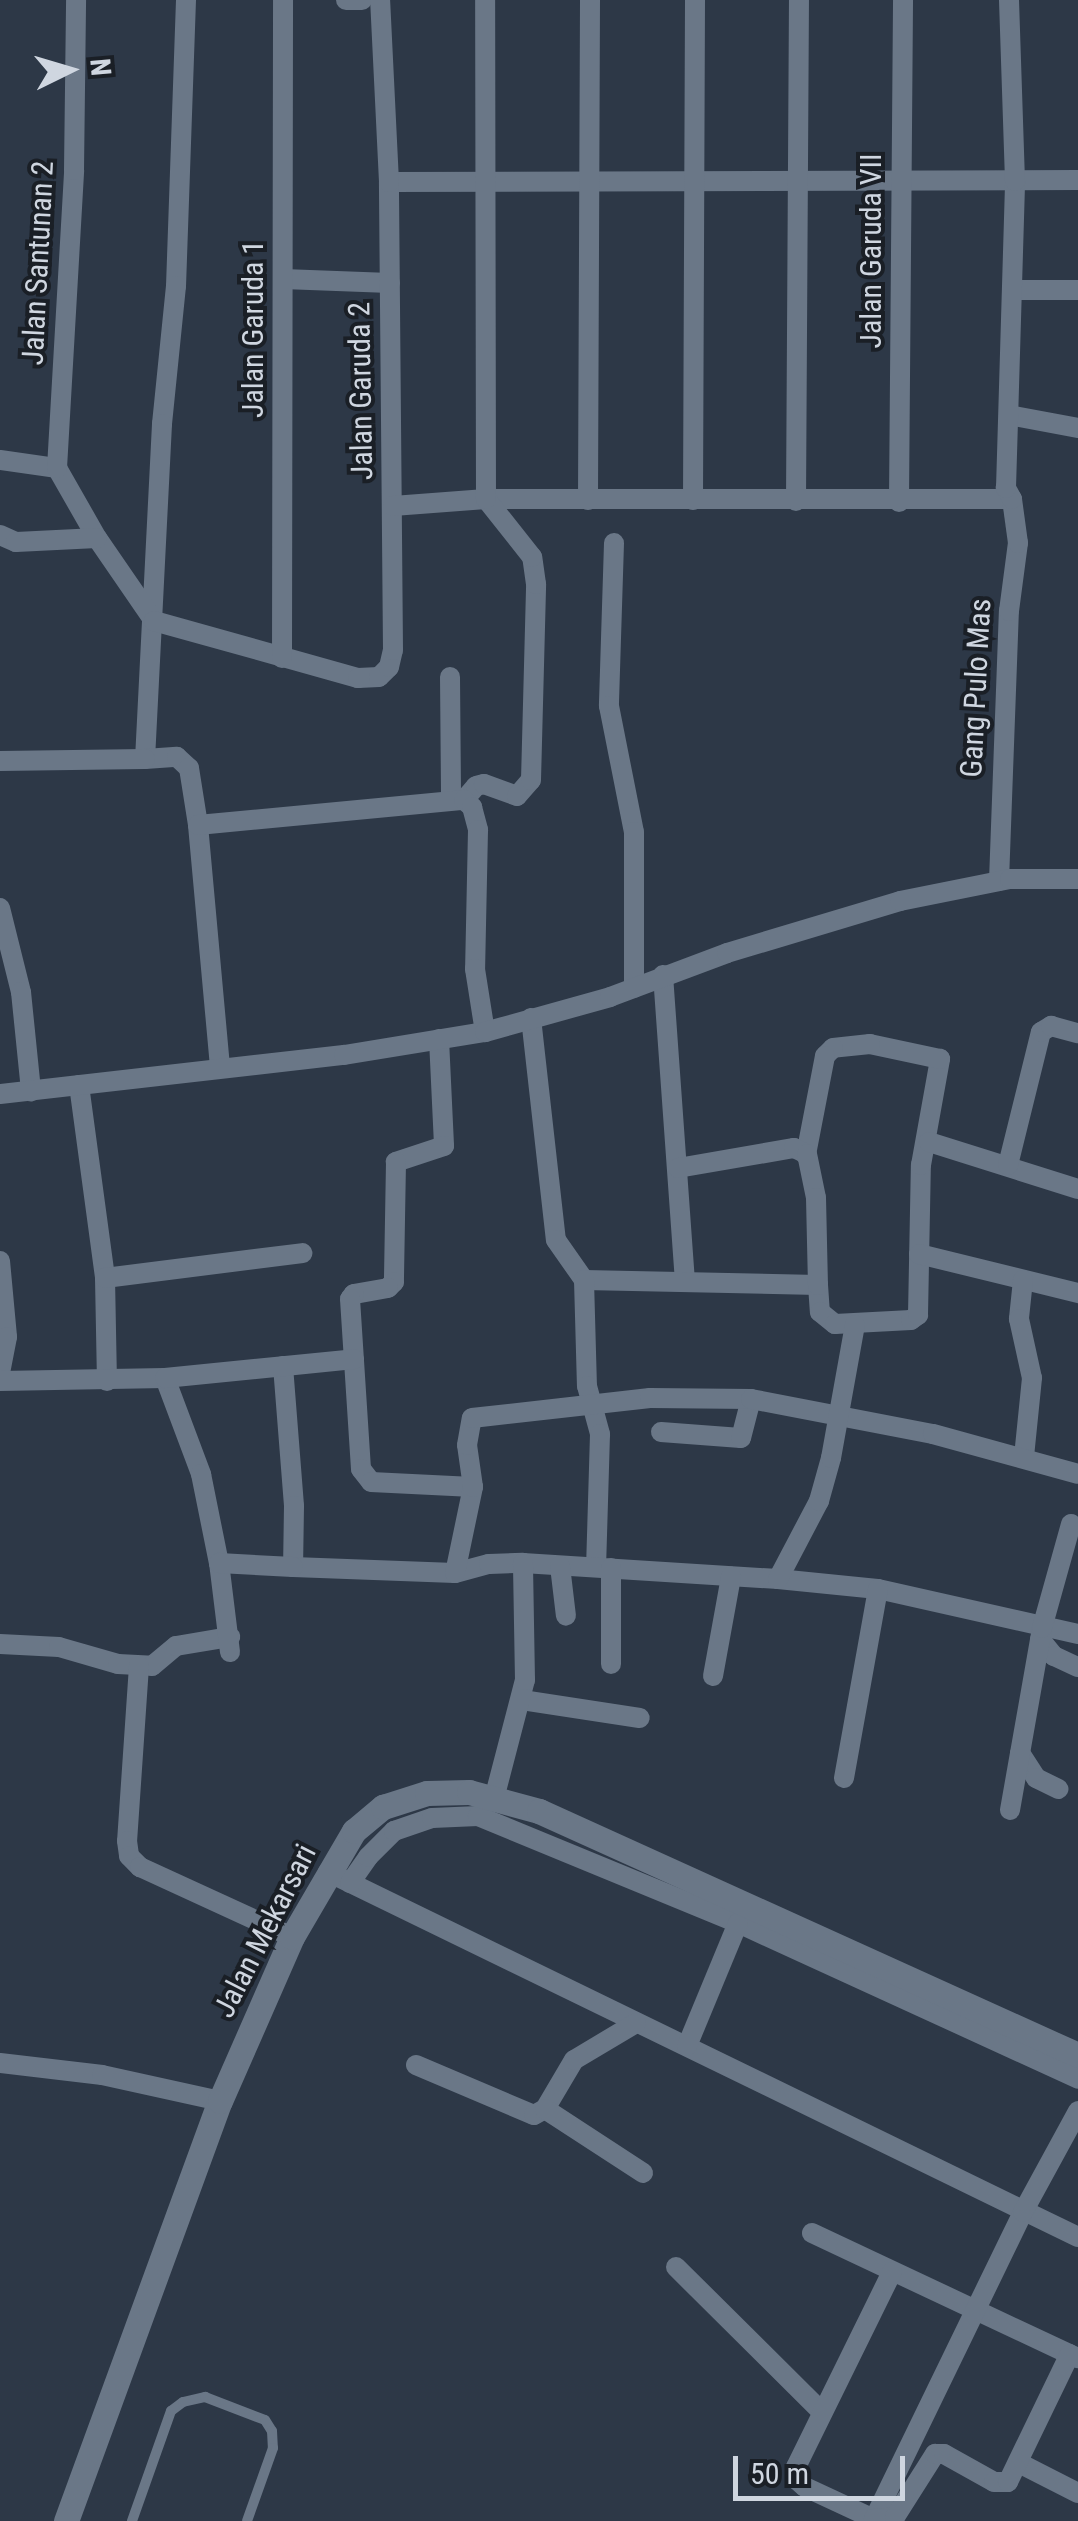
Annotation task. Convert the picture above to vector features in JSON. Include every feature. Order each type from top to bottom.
[{"type":"street","name":"Jalan Santunan 2","points":[[57,468],[74,170],[76,0]]},
{"type":"street","points":[[145,759],[162,424],[180,208],[186,0]]},
{"type":"street","name":"Jalan Garuda 1","points":[[282,658],[283,0]]},
{"type":"street","points":[[346,0],[362,0]]},
{"type":"street","name":"Jalan Garuda 2","points":[[282,658],[358,678],[379,677],[389,667],[394,650],[389,182],[380,0]]},
{"type":"street","points":[[458,800],[484,784],[517,796],[531,780],[536,584],[532,556],[486,499],[485,0]]},
{"type":"street","points":[[588,500],[590,0]]},
{"type":"street","points":[[693,500],[695,0]]},
{"type":"street","points":[[796,501],[799,0]]},
{"type":"street","name":"Jalan Garuda VII","points":[[899,502],[903,0]]},
{"type":"street","name":"Gang Pulo Mas","points":[[999,881],[1009,611],[1018,543],[1012,499],[1006,488],[1015,181],[1009,0]]},
{"type":"street","points":[[389,182],[1078,180]]},
{"type":"street","points":[[283,278],[390,283]]},
{"type":"street","points":[[1014,290],[1078,290]]},
{"type":"street","points":[[1009,414],[1078,428]]},
{"type":"street","points":[[0,460],[57,468],[97,538],[154,620],[282,658]]},
{"type":"street","points":[[393,506],[486,499],[1012,499]]},
{"type":"street","points":[[0,535],[24,542],[97,538]]},
{"type":"street","points":[[614,543],[608,706],[634,832],[634,988]]},
{"type":"street","points":[[450,677],[458,800]]},
{"type":"street","points":[[0,761],[184,759],[198,825],[220,1067]]},
{"type":"street","points":[[198,825],[458,800],[472,807],[478,830],[475,969],[485,1032]]},
{"type":"street","points":[[0,1094],[344,1056],[485,1032],[634,988],[828,921],[999,881],[1078,880]]},
{"type":"street","points":[[0,908],[7,973],[21,992],[31,1091]]},
{"type":"street","points":[[663,975],[685,1281]]},
{"type":"street","points":[[532,1018],[556,1240],[584,1280],[588,1386],[600,1434],[603,1567],[611,1664]]},
{"type":"street","points":[[1008,1165],[1041,1032],[1052,1026],[1078,1033]]},
{"type":"street","points":[[439,1040],[446,1141],[441,1150],[396,1162],[394,1282],[388,1288],[351,1296],[354,1358],[364,1478],[392,1484],[473,1486]]},
{"type":"street","points":[[839,1046],[890,1046],[940,1059],[921,1165],[918,1314],[903,1323],[855,1325],[826,1320],[820,1312],[816,1198],[806,1154],[825,1056],[839,1046]]},
{"type":"street","points":[[79,1085],[104,1278],[107,1381]]},
{"type":"street","points":[[928,1142],[1078,1189]]},
{"type":"street","points":[[678,1168],[794,1148],[806,1154]]},
{"type":"street","points":[[104,1278],[302,1253]]},
{"type":"street","points":[[919,1254],[1078,1293]]},
{"type":"street","points":[[0,1261],[7,1337],[0,1378],[165,1378],[354,1358]]},
{"type":"street","points":[[584,1280],[818,1286]]},
{"type":"street","points":[[1023,1280],[1019,1319],[1032,1378],[1024,1457]]},
{"type":"street","points":[[778,1579],[818,1501],[855,1325]]},
{"type":"street","points":[[283,1366],[294,1506],[293,1567]]},
{"type":"street","points":[[0,1644],[59,1648],[139,1666],[156,1664],[176,1646],[230,1645],[201,1474],[165,1378]]},
{"type":"street","points":[[456,1573],[473,1486],[467,1445],[472,1418],[650,1398],[751,1399],[1024,1457],[1078,1474]]},
{"type":"street","points":[[660,1432],[740,1438],[751,1399]]},
{"type":"street","points":[[1010,1810],[1041,1633],[1071,1524]]},
{"type":"street","points":[[219,1563],[456,1573],[489,1564],[523,1563],[778,1579],[878,1589],[1041,1633],[1078,1634]]},
{"type":"street","points":[[495,1796],[522,1700],[527,1646],[523,1563]]},
{"type":"street","points":[[560,1566],[566,1616]]},
{"type":"street","points":[[713,1676],[731,1578]]},
{"type":"street","points":[[844,1778],[878,1589]]},
{"type":"street","points":[[1041,1633],[1054,1656],[1078,1668]]},
{"type":"street","points":[[139,1666],[127,1841],[130,1856],[140,1867],[292,1937]]},
{"type":"street","points":[[522,1700],[550,1701],[640,1718]]},
{"type":"street","points":[[1020,1753],[1028,1770],[1059,1789]]},
{"type":"street","name":"Jalan Mekarsari","points":[[66,2521],[220,2100],[292,1937],[339,1877],[354,1831],[384,1807],[426,1794],[495,1796],[679,1872],[1078,2055]]},
{"type":"street","points":[[1078,2080],[738,1922],[478,1816],[432,1818],[394,1831],[368,1857],[339,1877],[1078,2237]]},
{"type":"street","points":[[687,2046],[738,1922]]},
{"type":"street","points":[[416,2065],[526,2115],[545,2109],[574,2060],[636,2023]]},
{"type":"street","points":[[0,2063],[102,2075],[220,2100]]},
{"type":"street","points":[[545,2109],[643,2173]]},
{"type":"street","points":[[874,2518],[1023,2212],[1078,2111]]},
{"type":"street","points":[[812,2232],[1074,2356],[1008,2482],[972,2473],[944,2454],[934,2454],[894,2517],[874,2518],[798,2480],[796,2467],[820,2410],[892,2272]]},
{"type":"street","points":[[676,2267],[820,2410]]},
{"type":"street","points":[[1020,2464],[1078,2493]]},
{"type":"lane","points":[[132,2521],[171,2411],[182,2402],[206,2396],[265,2420],[272,2431],[273,2448],[247,2521]]}]
